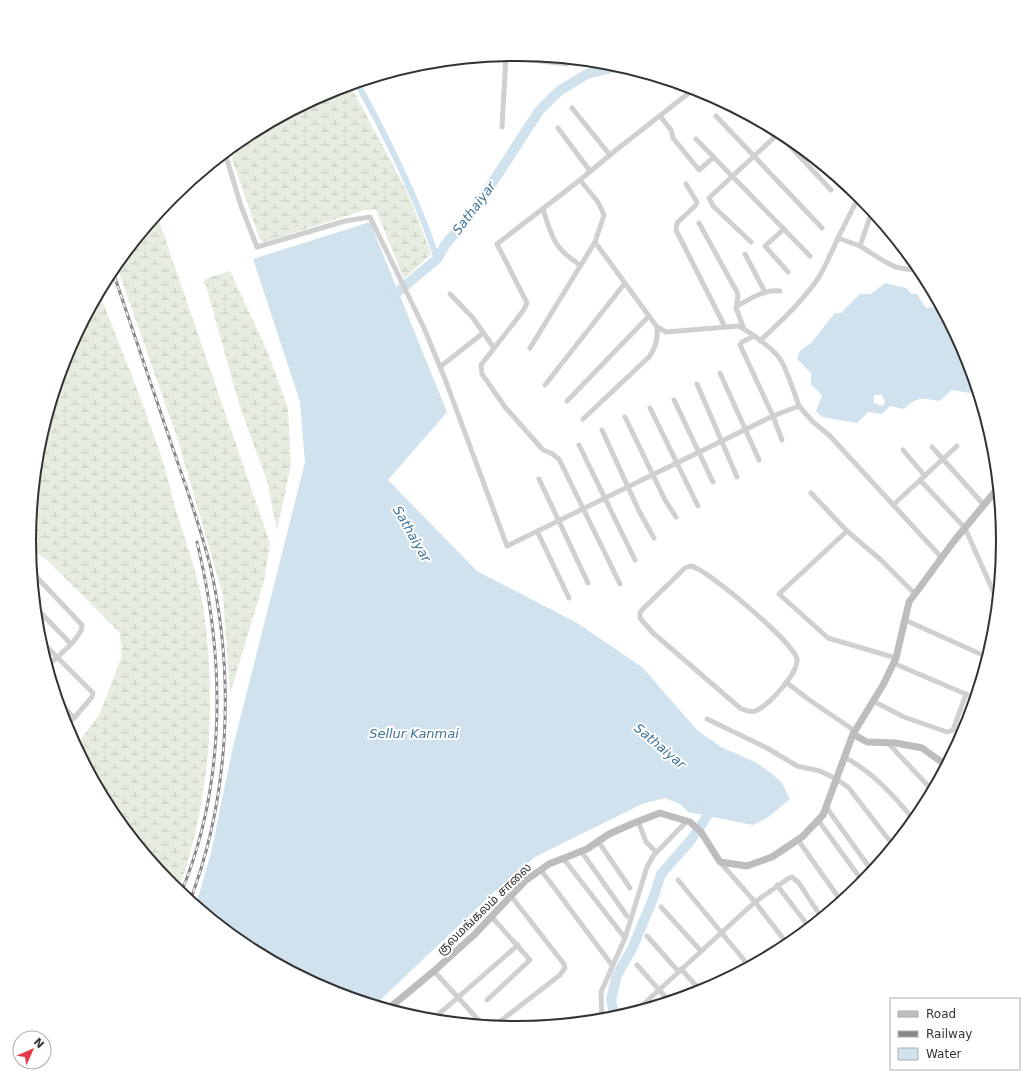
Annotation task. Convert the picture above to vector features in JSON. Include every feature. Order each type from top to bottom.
[{"type":"main road","points":[[720,862],[747,866],[772,857],[798,840],[823,815],[854,732],[873,701],[894,660],[909,602],[993,493]]},
{"type":"main road","points":[[854,732],[867,742],[888,743],[922,748],[942,762]]},
{"type":"main road","name":"குலமங்கலம் சாலை","points":[[393,1005],[434,971],[525,881],[549,864],[581,851],[609,834],[638,821],[660,813],[689,822],[700,832],[720,862]]},
{"type":"street","points":[[502,127],[505,61]]},
{"type":"street","points":[[620,584],[557,456],[544,450],[533,439],[505,407],[482,374],[481,365],[523,311],[527,303],[497,244],[688,93]]},
{"type":"street","points":[[572,108],[610,155]]},
{"type":"street","points":[[660,116],[671,130],[673,138],[699,170],[714,157]]},
{"type":"street","points":[[716,116],[822,228]]},
{"type":"street","points":[[558,128],[590,171]]},
{"type":"street","points":[[751,242],[709,201],[712,194],[754,156],[773,136]]},
{"type":"street","points":[[696,139],[810,256]]},
{"type":"street","points":[[793,149],[831,190]]},
{"type":"street","points":[[227,158],[257,247],[345,221],[370,217],[440,367],[506,546],[654,476],[773,416],[799,406]]},
{"type":"street","points":[[530,348],[580,264],[595,242],[604,215],[598,202],[580,180]]},
{"type":"street","points":[[686,184],[697,202],[695,206],[676,223],[676,230],[725,327]]},
{"type":"street","points":[[760,341],[791,311],[810,290],[820,276],[856,203]]},
{"type":"street","points":[[543,209],[552,238],[558,247],[580,264]]},
{"type":"street","points":[[860,246],[870,217]]},
{"type":"street","points":[[699,223],[737,292],[737,306],[744,329]]},
{"type":"street","points":[[784,229],[765,246],[788,272]]},
{"type":"street","points":[[838,238],[860,246],[897,269],[912,270]]},
{"type":"street","points":[[595,242],[657,327],[666,332],[739,326],[772,351],[782,362],[799,406],[812,421],[830,436],[942,558]]},
{"type":"street","points":[[745,254],[765,292]]},
{"type":"street","points":[[545,385],[625,283]]},
{"type":"street","points":[[737,306],[765,292],[773,290],[780,291]]},
{"type":"street","points":[[450,294],[483,332],[494,348]]},
{"type":"street","points":[[568,402],[649,316]]},
{"type":"street","points":[[583,419],[649,357],[655,348],[657,340],[657,327]]},
{"type":"street","points":[[440,367],[483,332]]},
{"type":"street","points":[[754,336],[742,342],[740,345],[773,416],[782,440]]},
{"type":"street","points":[[720,373],[759,460]]},
{"type":"street","points":[[697,384],[737,477]]},
{"type":"street","points":[[674,400],[713,482]]},
{"type":"street","points":[[650,408],[698,506]]},
{"type":"street","points":[[625,417],[676,517]]},
{"type":"street","points":[[602,430],[638,511],[654,538]]},
{"type":"street","points":[[579,446],[604,500],[628,543],[635,560]]},
{"type":"street","points":[[893,505],[957,446]]},
{"type":"street","points":[[932,447],[984,504]]},
{"type":"street","points":[[903,450],[925,476]]},
{"type":"street","points":[[539,479],[588,583]]},
{"type":"street","points":[[920,480],[965,528],[993,591]]},
{"type":"street","points":[[811,494],[847,531],[881,560],[915,594]]},
{"type":"street","points":[[847,531],[779,594],[828,638],[894,660],[971,696]]},
{"type":"street","points":[[537,532],[569,598]]},
{"type":"street","points":[[691,566],[697,567],[760,618],[794,651],[797,660],[796,667],[786,682],[762,708],[749,712],[740,708],[644,624],[640,618],[640,612],[685,568],[691,566]]},
{"type":"street","points":[[38,578],[82,626],[80,632],[71,644],[51,662]]},
{"type":"street","points":[[42,614],[71,644]]},
{"type":"street","points":[[905,620],[983,654]]},
{"type":"street","points":[[48,648],[93,693],[92,697],[71,720]]},
{"type":"street","points":[[786,682],[854,732]]},
{"type":"street","points":[[873,701],[904,717],[947,732],[953,730],[966,694]]},
{"type":"street","points":[[67,711],[74,718]]},
{"type":"street","points":[[707,719],[767,748],[797,766],[820,771],[848,787],[890,841]]},
{"type":"street","points":[[888,743],[929,786]]},
{"type":"street","points":[[844,757],[874,776],[910,815]]},
{"type":"street","points":[[826,807],[868,866]]},
{"type":"street","points":[[818,820],[859,876]]},
{"type":"street","points":[[638,821],[646,842],[656,852]]},
{"type":"street","points":[[600,1014],[601,992],[625,938],[647,867],[656,852],[689,822]]},
{"type":"street","points":[[798,840],[838,896]]},
{"type":"street","points":[[598,841],[630,888]]},
{"type":"street","points":[[581,851],[627,916]]},
{"type":"street","points":[[563,858],[625,938]]},
{"type":"street","points":[[720,862],[755,902],[784,939]]},
{"type":"street","points":[[541,870],[612,965]]},
{"type":"street","points":[[644,1004],[755,902],[777,885],[789,878],[796,880],[818,913]]},
{"type":"street","points":[[678,880],[746,962]]},
{"type":"street","points":[[777,885],[807,923]]},
{"type":"street","points":[[501,1021],[560,975],[565,968],[564,964],[511,896]]},
{"type":"street","points":[[661,907],[701,951]]},
{"type":"street","points":[[487,1000],[529,962],[529,957],[491,916]]},
{"type":"street","points":[[647,936],[696,986]]},
{"type":"street","points":[[439,1015],[518,945]]},
{"type":"street","points":[[638,965],[666,997]]},
{"type":"street","points":[[434,971],[478,1019]]},
{"type":"green space","points":[[353,90],[407,191],[431,254],[404,279],[376,210],[365,210],[264,242],[260,240],[231,155],[276,125]]},
{"type":"green space","points":[[159,221],[270,543],[264,581],[230,694],[223,595],[177,437],[119,272],[135,249]]},
{"type":"green space","points":[[230,271],[268,353],[288,408],[291,465],[277,530],[267,481],[240,407],[204,279]]},
{"type":"green space","points":[[101,299],[157,443],[195,570],[203,606],[210,678],[208,750],[198,821],[180,883],[155,857],[117,808],[100,781],[80,740],[100,713],[122,656],[120,633],[46,559],[36,553],[36,541],[40,478],[45,447],[61,387],[73,357]]},
{"type":"water","name":"Sellur Kanmai","points":[[370,222],[447,412],[388,480],[477,571],[577,623],[642,667],[698,731],[721,747],[755,762],[771,773],[782,783],[790,799],[767,818],[753,825],[688,812],[680,804],[665,798],[642,804],[535,857],[493,893],[379,1001],[332,984],[276,957],[224,922],[198,900],[211,853],[232,751],[305,462],[300,402],[253,259]]},
{"type":"water","points":[[885,283],[906,288],[912,294],[917,294],[926,308],[935,307],[959,357],[971,387],[972,391],[970,393],[951,390],[940,401],[920,399],[916,400],[904,409],[890,406],[882,414],[868,412],[857,423],[822,417],[816,411],[822,395],[811,384],[811,373],[797,359],[800,351],[811,343],[835,313],[841,313],[860,294],[871,294]],"holes":[[[874,395],[882,395],[885,403],[882,406],[874,403]]]},
{"type":"waterway","name":"Sathaiyar","points":[[388,300],[437,259],[445,245],[476,208],[539,111],[559,91],[587,74],[606,69]]},
{"type":"waterway","points":[[359,87],[380,125],[411,191],[437,259]]},
{"type":"waterway","name":"Sathaiyar","points":[[613,1011],[611,1000],[617,975],[632,949],[654,896],[661,874],[691,840],[707,816],[706,802]]},
{"type":"railway","points":[[115,277],[196,517],[210,565],[218,607],[223,649],[225,692],[224,734],[214,819],[192,894]]},
{"type":"railway","points":[[183,886],[196,851],[207,808],[214,763],[217,719],[213,630],[197,542]]}]
